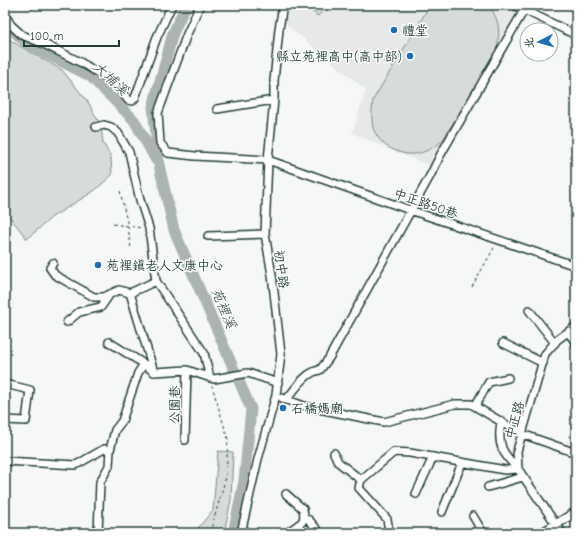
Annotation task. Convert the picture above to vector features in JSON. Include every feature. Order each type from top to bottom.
[{"type":"main road","points":[[542,533],[576,512]]},
{"type":"street","points":[[5,15],[11,25],[22,35],[80,62],[115,83],[128,100],[132,101],[135,98],[156,37],[172,5]]},
{"type":"street","name":"中正路50巷","points":[[200,5],[187,34],[158,113],[160,143],[168,153],[268,160],[576,266]]},
{"type":"street","name":"初中路","points":[[241,533],[258,459],[276,395],[281,354],[272,275],[265,234],[268,160],[279,29],[283,5]]},
{"type":"street","points":[[286,400],[308,375],[314,371],[320,370],[329,358],[519,7],[576,35]]},
{"type":"street","points":[[217,109],[274,100]]},
{"type":"street","points":[[96,127],[104,125],[111,127],[118,133],[129,152],[140,200],[149,228],[156,282],[204,353],[212,379],[248,372],[278,383]]},
{"type":"street","points":[[208,236],[265,234]]},
{"type":"street","points":[[53,263],[50,268],[55,275],[94,297],[104,297],[119,290],[130,293],[156,282]]},
{"type":"street","points":[[130,293],[154,372]]},
{"type":"street","points":[[67,322],[79,312],[101,307],[110,294]]},
{"type":"street","points":[[529,310],[555,343]]},
{"type":"street","name":"中正路","points":[[518,469],[517,451],[545,354],[555,343],[576,326]]},
{"type":"street","points":[[568,332],[576,343]]},
{"type":"street","points":[[109,342],[154,372]]},
{"type":"street","points":[[503,343],[543,363]]},
{"type":"street","points":[[98,533],[100,482],[109,466],[110,450],[115,430],[122,421],[138,372],[144,364]]},
{"type":"street","name":"公園巷","points":[[154,372],[187,370],[212,379]]},
{"type":"street","name":"公園巷","points":[[185,440],[187,370]]},
{"type":"street","points":[[475,406],[489,382],[508,378]]},
{"type":"street","points":[[5,384],[30,390],[26,421],[5,420]]},
{"type":"street","points":[[276,395],[304,406],[384,422],[455,404],[471,404],[522,434],[576,453]]},
{"type":"street","points":[[501,422],[499,436],[500,444],[506,456],[518,469],[562,533]]},
{"type":"street","points":[[5,461],[76,465],[104,449],[110,450]]},
{"type":"street","points":[[388,533],[389,531],[386,519],[359,488],[361,480],[394,452],[410,453],[505,470],[518,469]]},
{"type":"street","points":[[334,454],[338,462],[361,480]]},
{"type":"street","points":[[416,494],[433,457]]},
{"type":"street","points":[[442,512],[462,463]]},
{"type":"street","points":[[488,487],[523,477]]},
{"type":"street","points":[[286,494],[303,508],[304,517],[302,522],[287,533]]},
{"type":"street","points":[[473,516],[483,533]]},
{"type":"street","points":[[309,520],[320,533]]},
{"type":"path","points":[[120,191],[128,226],[131,249]]},
{"type":"path","points":[[113,224],[149,228]]},
{"type":"path","points":[[472,287],[498,240]]},
{"type":"path","points":[[210,533],[226,477],[228,439],[212,379]]},
{"type":"shaded area","name":"縣立苑裡高中(高中部)","points":[[285,5],[506,5],[517,10],[518,17],[432,167],[352,133],[366,90],[283,22]]},
{"type":"shaded area","points":[[304,5],[327,5],[318,16]]},
{"type":"shaded area","points":[[430,5],[489,5],[498,23],[499,34],[496,53],[442,141],[436,146],[423,152],[416,154],[402,153],[388,147],[376,134],[372,121],[373,100]]},
{"type":"shaded area","points":[[5,33],[11,41],[62,70],[88,102],[101,126],[103,143],[111,157],[112,175],[94,191],[52,217],[27,239],[5,211]]},
{"type":"shaded area","points":[[218,451],[233,452],[231,500],[224,533],[194,533],[213,510]]},
{"type":"waterway","name":"苑裡溪","points":[[186,5],[173,33],[153,107],[159,165],[174,230],[251,409],[244,481],[233,533]]},
{"type":"waterway","name":"大埔溪","points":[[11,28],[27,44],[90,76],[134,120],[156,160]]},
{"type":"place","name":"禮堂","points":[[394,30]]},
{"type":"place","name":"縣立苑裡高中(高中部)","points":[[410,56]]},
{"type":"place","name":"苑裡鎮老人文康中心","points":[[98,265]]},
{"type":"place","name":"石橋媽廟","points":[[283,408]]}]
